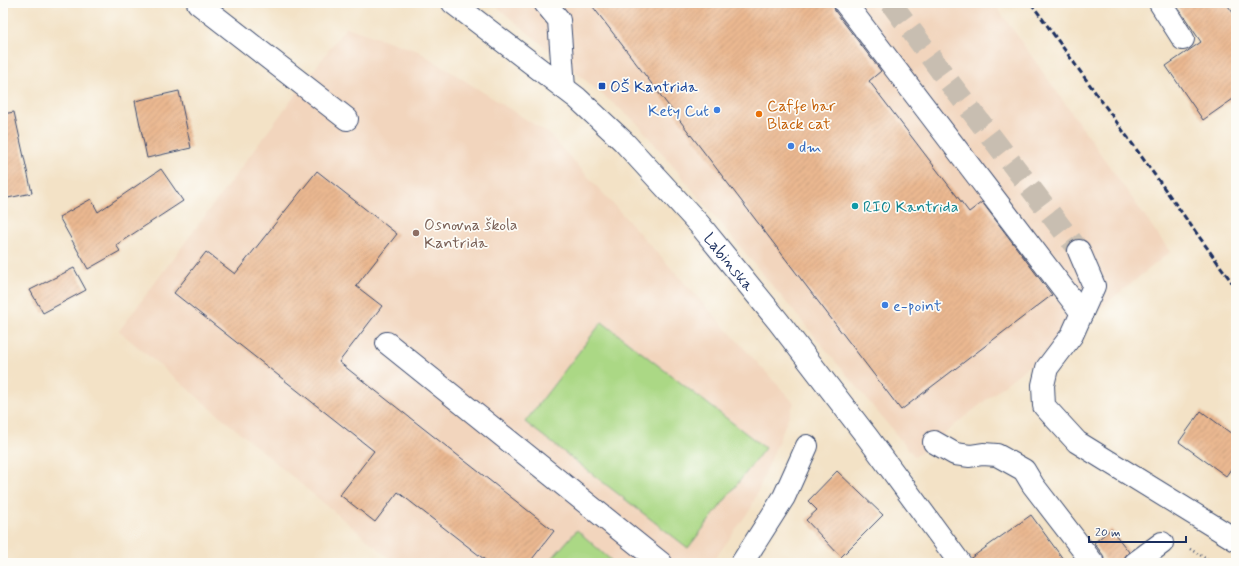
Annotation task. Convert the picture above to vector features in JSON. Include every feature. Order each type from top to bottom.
[{"type":"street","points":[[198,3],[347,119]]},
{"type":"street","name":"Labinska","points":[[453,3],[564,88],[624,141],[699,224],[778,321],[868,438],[960,563]]},
{"type":"street","points":[[545,3],[559,20],[564,88]]},
{"type":"street","points":[[845,3],[1082,313]]},
{"type":"street","points":[[1160,3],[1183,39]]},
{"type":"street","points":[[1079,251],[1094,286],[1072,335],[1047,368],[1043,385],[1044,406],[1077,442],[1236,540]]},
{"type":"street","points":[[387,343],[661,563]]},
{"type":"street","points":[[934,442],[955,454],[970,456],[983,454],[997,455],[1024,470],[1033,485],[1093,563]]},
{"type":"street","points":[[742,563],[784,498],[807,446]]},
{"type":"street","points":[[1135,563],[1162,543]]},
{"type":"shaded area","points":[[492,3],[994,3],[1170,252],[915,457],[637,123]]},
{"type":"shaded area","name":"Osnovna škola Kantrida","points":[[346,27],[418,51],[549,134],[794,403],[751,508],[712,563],[395,563],[119,331]]},
{"type":"green space","points":[[602,322],[765,448],[688,548],[525,422]]},
{"type":"green space","points":[[577,530],[614,563],[548,563]]},
{"type":"building","name":"RIO Kantrida","points":[[590,3],[833,3],[835,11],[881,71],[869,81],[969,212],[982,202],[1052,295],[901,410]]},
{"type":"building","points":[[1175,3],[1226,3],[1236,17],[1236,97],[1203,120],[1166,66],[1201,42]]},
{"type":"building","points":[[179,91],[191,148],[147,158],[135,101]]},
{"type":"building","points":[[14,112],[32,193],[3,199],[3,114]]},
{"type":"building","points":[[161,169],[183,201],[116,245],[120,251],[88,269],[59,217],[91,199],[98,212]]},
{"type":"building","points":[[317,171],[397,234],[356,286],[382,306],[339,362],[554,531],[529,563],[489,563],[398,492],[375,522],[340,495],[374,451],[174,293],[206,252],[235,274]]},
{"type":"building","points":[[74,268],[86,290],[43,313],[30,290]]},
{"type":"building","points":[[1201,411],[1236,437],[1236,462],[1226,476],[1179,442]]},
{"type":"building","points":[[837,471],[883,515],[841,557],[806,520],[817,510],[808,501]]},
{"type":"building","points":[[1031,515],[1066,563],[972,563],[971,558]]},
{"type":"building","points":[[1111,529],[1129,552],[1124,558],[1123,563],[1105,563],[1103,555],[1094,543]]},
{"type":"tunnel","points":[[891,3],[946,78],[1079,251]]},
{"type":"railway","points":[[1031,3],[1236,288]]},
{"type":"place","name":"OŠ Kantrida","points":[[602,86]]},
{"type":"place","name":"Kety Cut","points":[[717,110]]},
{"type":"place","name":"Caffe bar Black cat","points":[[759,114]]},
{"type":"place","name":"dm","points":[[791,146]]},
{"type":"place","name":"RIO Kantrida","points":[[855,206]]},
{"type":"place","name":"Osnovna škola Kantrida","points":[[416,233]]},
{"type":"place","name":"e-point","points":[[885,305]]}]
